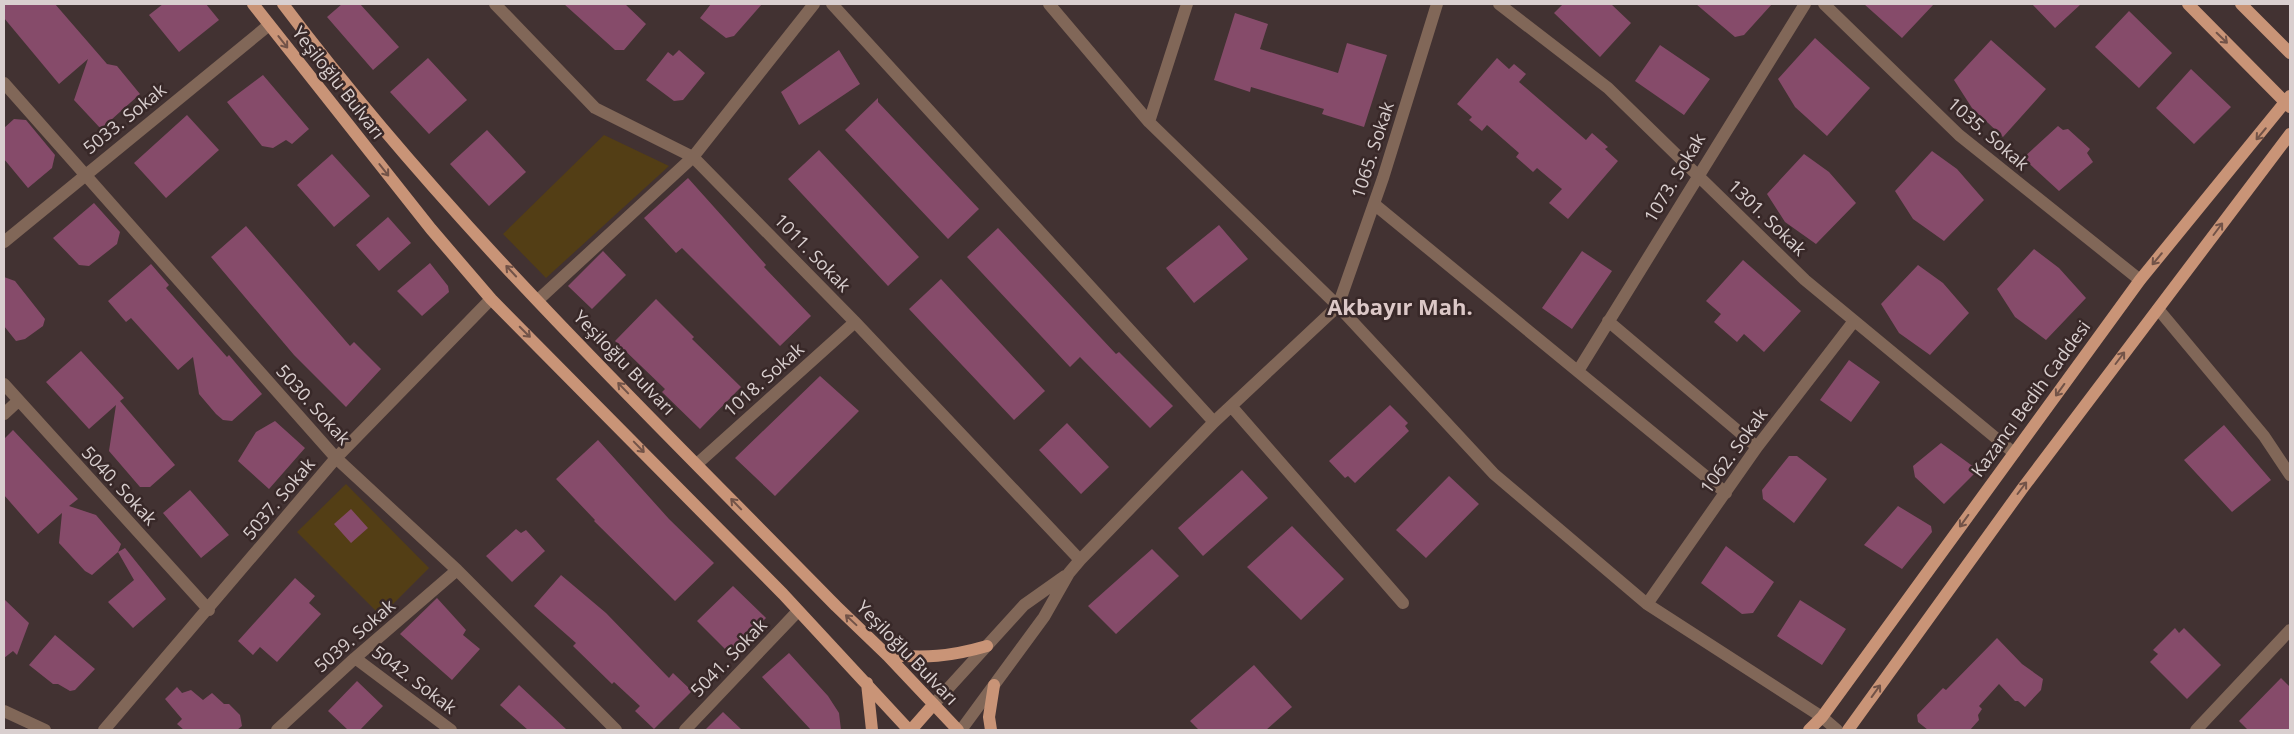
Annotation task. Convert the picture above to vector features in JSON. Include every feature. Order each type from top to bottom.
[{"type":"main road","name":"Yeşiloğlu Bulvarı","points":[[253,4],[431,229],[492,299],[798,611],[910,730]]},
{"type":"main road","points":[[2188,4],[2289,102]]},
{"type":"main road","points":[[2241,4],[2290,53]]},
{"type":"main road","name":"Yeşiloğlu Bulvarı","points":[[287,5],[413,164],[538,300],[959,730]]},
{"type":"main road","name":"Kazancı Bedih Caddesi","points":[[1809,730],[1822,717],[2140,280],[2289,102]]},
{"type":"main road","points":[[1848,730],[2022,489],[2290,134]]},
{"type":"main road","points":[[887,655],[921,658],[954,656],[987,646]]},
{"type":"main road","points":[[866,683],[872,730]]},
{"type":"main road","points":[[991,730],[989,717],[994,685]]},
{"type":"main road","points":[[910,730],[933,705]]},
{"type":"street","name":"1011. Sokak","points":[[495,4],[595,108],[693,157],[855,322],[1080,560]]},
{"type":"street","points":[[538,300],[693,157],[814,4]]},
{"type":"street","points":[[832,4],[1214,422]]},
{"type":"street","points":[[1049,4],[1149,122],[1338,306],[1494,474],[1646,604],[1822,717],[1837,730]]},
{"type":"street","points":[[1149,122],[1187,4]]},
{"type":"street","name":"1065. Sokak","points":[[1338,306],[1374,204],[1437,4]]},
{"type":"street","name":"1301. Sokak","points":[[1499,4],[1608,88],[1806,280],[2014,453]]},
{"type":"street","name":"1073. Sokak","points":[[1578,371],[1697,175],[1805,4]]},
{"type":"street","name":"1035. Sokak","points":[[1824,4],[1959,135],[2140,280]]},
{"type":"street","name":"5033. Sokak","points":[[4,242],[83,175],[270,25]]},
{"type":"street","name":"5030. Sokak","points":[[4,83],[83,175],[336,458],[457,570],[616,730]]},
{"type":"street","points":[[1374,204],[1726,493]]},
{"type":"street","name":"5037. Sokak","points":[[104,730],[209,610],[336,458],[492,299]]},
{"type":"street","points":[[959,730],[1044,617],[1069,573],[1080,560],[1214,422],[1338,306]]},
{"type":"street","points":[[2158,309],[2264,436],[2290,475]]},
{"type":"street","points":[[1608,321],[1756,447]]},
{"type":"street","name":"1062. Sokak","points":[[1646,604],[1726,493],[1756,447],[1854,321]]},
{"type":"street","name":"1018. Sokak","points":[[698,464],[855,322]]},
{"type":"street","name":"5040. Sokak","points":[[4,384],[209,610]]},
{"type":"street","points":[[4,414],[18,401]]},
{"type":"street","points":[[1231,406],[1403,603]]},
{"type":"street","name":"5039. Sokak","points":[[277,730],[355,658],[457,570]]},
{"type":"street","points":[[933,705],[1024,605],[1069,573]]},
{"type":"street","name":"5041. Sokak","points":[[684,730],[798,611]]},
{"type":"street","points":[[2196,730],[2290,630]]},
{"type":"street","name":"5042. Sokak","points":[[355,658],[451,730]]},
{"type":"street","points":[[4,711],[44,730]]},
{"type":"shaded area","points":[[604,135],[669,166],[546,278],[503,234]]},
{"type":"shaded area","points":[[346,484],[429,568],[381,616],[297,532]]},
{"type":"building","points":[[4,4],[55,4],[107,64],[117,66],[140,94],[101,129],[74,100],[88,59],[59,84],[4,18]]},
{"type":"building","points":[[163,4],[206,4],[219,20],[179,52],[149,15]]},
{"type":"building","points":[[342,4],[360,4],[399,47],[373,70],[327,17]]},
{"type":"building","points":[[564,4],[625,4],[646,24],[624,50],[615,50]]},
{"type":"building","points":[[711,4],[762,4],[734,36],[726,38],[700,18]]},
{"type":"building","points":[[1563,4],[1611,4],[1631,23],[1600,57],[1554,13]]},
{"type":"building","points":[[1696,4],[1772,4],[1744,35],[1735,37]]},
{"type":"building","points":[[1864,4],[1934,4],[1902,38]]},
{"type":"building","points":[[2032,4],[2081,4],[2055,28]]},
{"type":"building","points":[[2129,11],[2172,53],[2139,88],[2095,47]]},
{"type":"building","points":[[1235,13],[1268,24],[1260,49],[1338,73],[1347,43],[1387,55],[1364,127],[1322,114],[1324,109],[1251,87],[1250,92],[1214,80]]},
{"type":"building","points":[[1815,38],[1870,88],[1827,136],[1795,107],[1778,79]]},
{"type":"building","points":[[1991,40],[2046,89],[2003,137],[1972,108],[1954,80]]},
{"type":"building","points":[[1660,45],[1710,79],[1684,115],[1635,81]]},
{"type":"building","points":[[679,50],[705,73],[683,100],[674,101],[646,80],[668,52],[673,56]]},
{"type":"building","points":[[839,50],[860,84],[799,125],[781,92]]},
{"type":"building","points":[[428,58],[467,100],[429,134],[390,92]]},
{"type":"building","points":[[1497,58],[1509,69],[1514,64],[1526,74],[1519,82],[1586,140],[1592,133],[1608,147],[1605,149],[1618,161],[1568,219],[1549,203],[1562,189],[1537,168],[1533,172],[1516,157],[1519,153],[1487,125],[1482,131],[1469,120],[1472,117],[1457,104]]},
{"type":"building","points":[[2191,69],[2231,107],[2194,144],[2156,108]]},
{"type":"building","points":[[263,75],[309,129],[292,144],[286,140],[273,148],[262,146],[227,102]]},
{"type":"building","points":[[878,98],[878,102],[979,209],[948,239],[845,130]]},
{"type":"building","points":[[187,115],[219,150],[166,198],[134,163]]},
{"type":"building","points":[[14,119],[26,120],[55,155],[52,168],[28,188],[4,159],[4,128]]},
{"type":"building","points":[[2058,126],[2063,130],[2068,129],[2090,149],[2087,153],[2093,162],[2059,191],[2023,158]]},
{"type":"building","points":[[487,130],[526,172],[489,206],[450,164]]},
{"type":"building","points":[[819,150],[919,257],[888,286],[788,179]]},
{"type":"building","points":[[1932,151],[1957,169],[1984,200],[1944,241],[1913,219],[1895,191]]},
{"type":"building","points":[[332,154],[370,196],[334,227],[297,185]]},
{"type":"building","points":[[1804,154],[1829,172],[1856,203],[1816,244],[1785,222],[1767,194]]},
{"type":"building","points":[[688,178],[766,265],[764,267],[811,316],[780,346],[682,248],[676,253],[644,218]]},
{"type":"building","points":[[94,203],[120,232],[117,244],[89,266],[79,265],[53,238]]},
{"type":"building","points":[[388,217],[411,243],[379,271],[356,245]]},
{"type":"building","points":[[1219,225],[1248,259],[1194,303],[1166,268]]},
{"type":"building","points":[[246,226],[350,346],[354,342],[381,369],[346,407],[294,355],[211,257]]},
{"type":"building","points":[[998,228],[1116,354],[1119,352],[1173,406],[1150,428],[1080,357],[1070,367],[967,257]]},
{"type":"building","points":[[2034,249],[2059,268],[2086,298],[2046,340],[2015,317],[1997,289]]},
{"type":"building","points":[[603,251],[626,275],[592,309],[568,286]]},
{"type":"building","points":[[1582,251],[1612,271],[1572,329],[1542,308]]},
{"type":"building","points":[[1743,260],[1801,311],[1764,352],[1744,334],[1737,342],[1714,322],[1721,314],[1706,301]]},
{"type":"building","points":[[430,263],[448,286],[449,292],[422,316],[397,291]]},
{"type":"building","points":[[151,264],[169,285],[166,288],[227,357],[229,355],[262,394],[232,421],[223,420],[199,394],[193,357],[178,370],[131,318],[126,322],[108,301]]},
{"type":"building","points":[[1918,265],[1943,283],[1969,313],[1930,355],[1899,333],[1881,304]]},
{"type":"building","points":[[4,277],[15,281],[45,319],[43,326],[25,339],[16,341],[4,326]]},
{"type":"building","points":[[941,279],[1045,391],[1014,420],[909,309]]},
{"type":"building","points":[[656,299],[694,337],[692,339],[741,387],[700,429],[662,392],[665,389],[615,341]]},
{"type":"building","points":[[81,351],[124,398],[120,401],[175,465],[150,487],[140,487],[109,451],[116,405],[89,429],[46,382]]},
{"type":"building","points":[[1849,360],[1880,382],[1851,422],[1820,400]]},
{"type":"building","points":[[820,376],[859,411],[775,496],[735,458]]},
{"type":"building","points":[[1390,405],[1408,423],[1405,426],[1409,431],[1355,483],[1348,476],[1345,478],[1329,461]]},
{"type":"building","points":[[275,421],[305,448],[269,489],[238,461],[256,432]]},
{"type":"building","points":[[1067,423],[1109,467],[1081,494],[1039,450]]},
{"type":"building","points":[[2224,425],[2271,480],[2232,512],[2184,460]]},
{"type":"building","points":[[13,430],[78,499],[69,506],[96,515],[121,544],[118,552],[92,575],[85,571],[59,543],[62,513],[38,534],[4,495],[4,439]]},
{"type":"building","points":[[598,440],[669,519],[714,563],[675,601],[594,521],[556,479]]},
{"type":"building","points":[[1941,443],[1978,470],[1944,504],[1915,477],[1913,466]]},
{"type":"building","points":[[1789,456],[1797,456],[1827,479],[1794,523],[1763,499],[1762,490]]},
{"type":"building","points":[[1242,470],[1268,498],[1203,556],[1178,528]]},
{"type":"building","points":[[1449,476],[1479,504],[1426,558],[1396,530]]},
{"type":"building","points":[[190,490],[229,535],[201,558],[163,513]]},
{"type":"building","points":[[1898,506],[1931,526],[1932,532],[1902,569],[1864,545]]},
{"type":"building","points":[[351,509],[368,528],[351,543],[334,524]]},
{"type":"building","points":[[1292,526],[1344,579],[1301,620],[1247,567]]},
{"type":"building","points":[[516,529],[521,533],[526,530],[545,551],[512,582],[486,556]]},
{"type":"building","points":[[1726,546],[1774,582],[1753,613],[1742,614],[1701,583]]},
{"type":"building","points":[[125,548],[166,599],[133,628],[108,602],[134,580],[118,552]]},
{"type":"building","points":[[1152,549],[1179,576],[1116,634],[1088,606]]},
{"type":"building","points":[[561,575],[606,613],[669,678],[673,673],[692,691],[654,729],[635,711],[640,706],[614,682],[612,684],[573,646],[576,643],[534,606]]},
{"type":"building","points":[[295,578],[315,596],[309,603],[321,614],[277,662],[260,647],[253,655],[238,641]]},
{"type":"building","points":[[733,586],[766,618],[730,654],[697,621]]},
{"type":"building","points":[[437,598],[466,630],[463,635],[480,649],[452,680],[400,634]]},
{"type":"building","points":[[4,599],[29,623],[17,655],[13,651],[4,658]]},
{"type":"building","points":[[1800,600],[1846,629],[1822,665],[1777,636]]},
{"type":"building","points":[[2175,628],[2179,633],[2184,628],[2221,665],[2187,699],[2150,662],[2158,654],[2153,650]]},
{"type":"building","points":[[55,635],[95,669],[75,690],[70,691],[58,684],[53,684],[29,665]]},
{"type":"building","points":[[1997,638],[2022,664],[2043,679],[2041,690],[2025,707],[2018,701],[2015,701],[1999,684],[1979,706],[1982,709],[1978,715],[1979,720],[1970,730],[1928,730],[1918,722],[1917,715],[1943,688],[1946,690]]},
{"type":"building","points":[[789,653],[828,696],[839,713],[841,730],[811,730],[762,677]]},
{"type":"building","points":[[1254,665],[1292,707],[1266,730],[1199,730],[1190,721]]},
{"type":"building","points":[[2281,678],[2290,687],[2290,730],[2248,730],[2239,721]]},
{"type":"building","points":[[357,681],[383,706],[360,730],[348,730],[328,711]]},
{"type":"building","points":[[519,685],[567,730],[528,730],[500,705]]},
{"type":"building","points":[[177,687],[182,693],[191,690],[203,700],[212,693],[224,704],[229,704],[240,715],[242,726],[237,730],[184,730],[177,724],[182,719],[165,699]]},
{"type":"building","points":[[723,712],[742,730],[705,730]]},
{"type":"district","name":"Akbayır Mah.","points":[[1400,307]]}]
